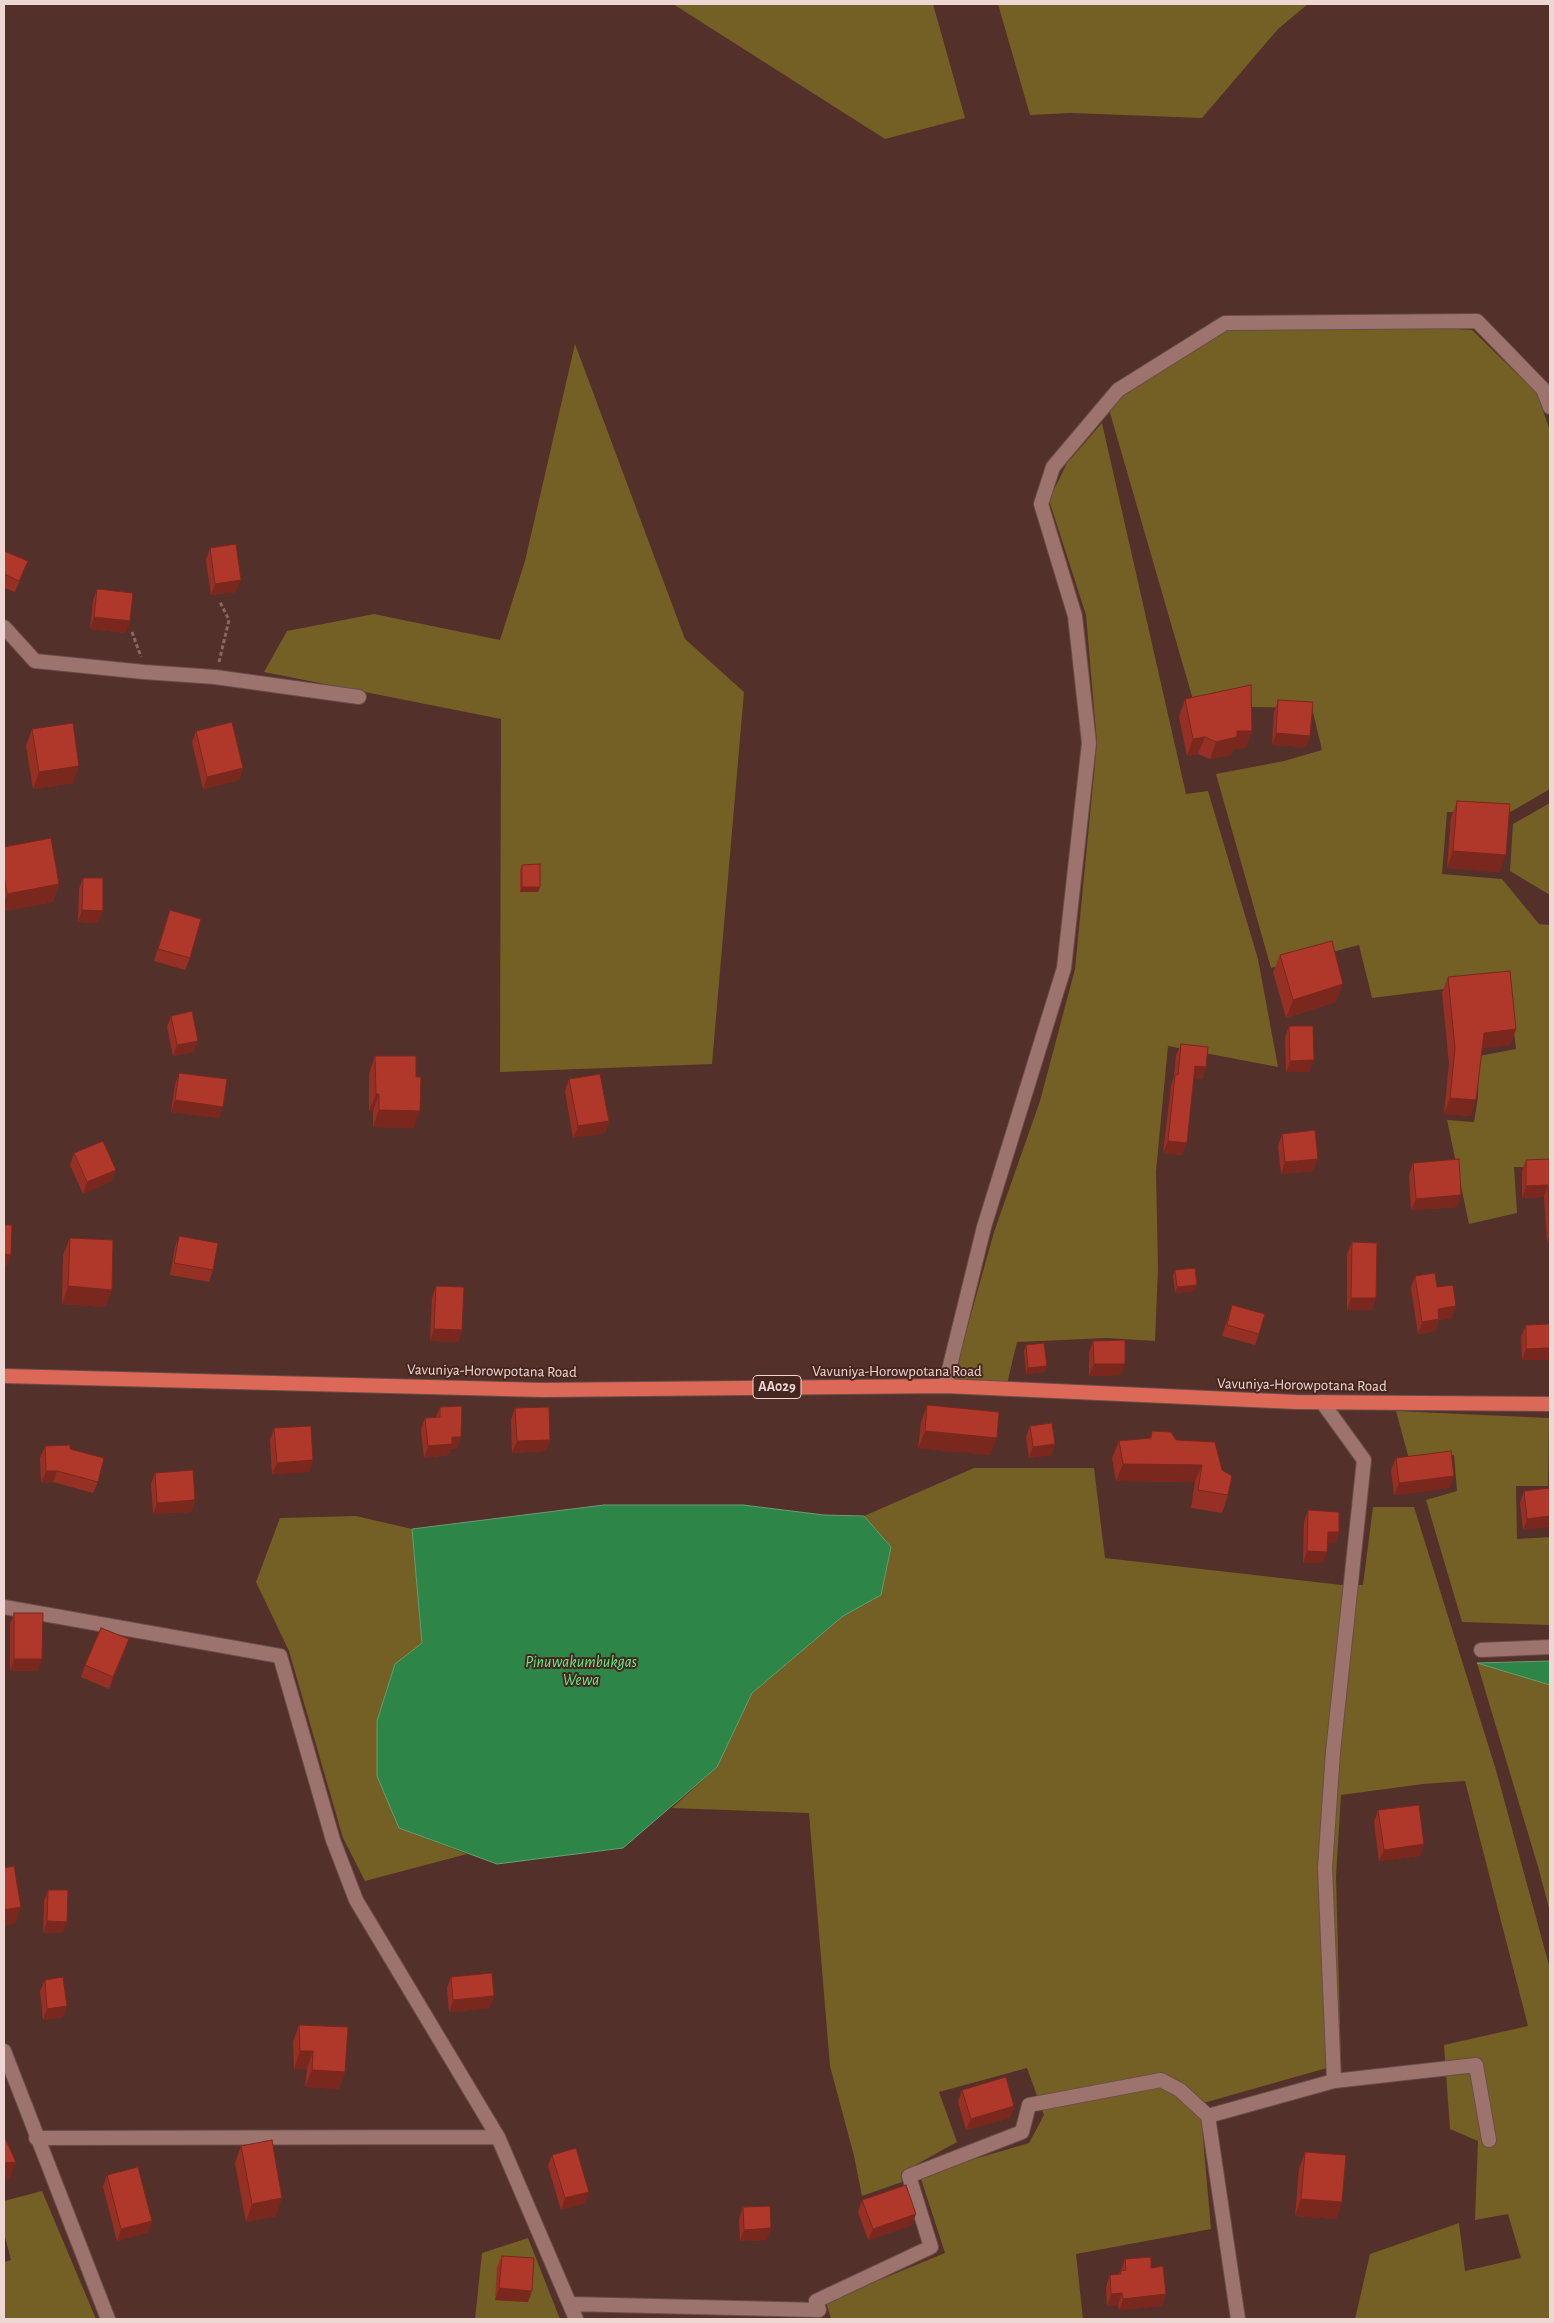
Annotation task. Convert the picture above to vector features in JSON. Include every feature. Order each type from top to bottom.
[{"type":"highway","name":"Vavuniya-Horowpotana Road","points":[[4,1376],[543,1390],[945,1386],[1176,1398],[1322,1402],[1550,1404]]},
{"type":"street","points":[[945,1386],[984,1228],[1064,968],[1089,743],[1075,616],[1041,504],[1053,467],[1118,390],[1225,323],[1477,321],[1543,388],[1550,407]]},
{"type":"street","points":[[4,628],[35,661],[215,677],[359,697]]},
{"type":"street","points":[[1322,1402],[1364,1460],[1333,1752],[1325,1868],[1334,2081]]},
{"type":"street","points":[[4,1607],[280,1656],[333,1840],[356,1900],[498,2137],[576,2319]]},
{"type":"street","points":[[1481,1650],[1550,1648]]},
{"type":"street","points":[[4,2051],[36,2138],[108,2319]]},
{"type":"street","points":[[1208,2116],[1334,2081],[1476,2064],[1489,2140]]},
{"type":"street","points":[[570,2304],[819,2310],[816,2301],[931,2247],[909,2176],[1022,2132],[1029,2105],[1161,2080],[1180,2090],[1208,2116],[1238,2319]]},
{"type":"street","points":[[36,2138],[498,2137]]},
{"type":"path","points":[[215,677],[229,620],[220,602]]},
{"type":"path","points":[[132,632],[140,652],[144,672]]},
{"type":"shaded area","points":[[673,4],[933,4],[965,118],[885,139]]},
{"type":"shaded area","points":[[998,4],[1308,4],[1278,29],[1202,118],[1071,113],[1030,115]]},
{"type":"shaded area","points":[[1383,324],[1472,330],[1537,393],[1550,431],[1550,789],[1507,814],[1447,812],[1442,874],[1502,879],[1539,924],[1550,925],[1550,1168],[1514,1167],[1517,1213],[1469,1224],[1447,1120],[1474,1122],[1478,1097],[1479,1056],[1516,1049],[1508,981],[1372,998],[1359,945],[1271,968],[1216,774],[1284,761],[1322,750],[1312,708],[1252,707],[1244,699],[1196,710],[1108,406],[1227,327]]},
{"type":"shaded area","points":[[575,344],[685,639],[744,692],[712,1064],[500,1072],[501,719],[264,672],[287,631],[374,614],[500,640],[525,561]]},
{"type":"shaded area","points":[[1102,423],[1186,794],[1208,791],[1258,959],[1278,1067],[1168,1046],[1156,1171],[1158,1268],[1155,1341],[1107,1338],[1017,1342],[1007,1384],[981,1380],[953,1379],[994,1232],[1040,1101],[1075,969],[1097,743],[1086,615],[1049,500],[1067,463]]},
{"type":"shaded area","points":[[1550,803],[1550,895],[1510,871],[1513,824]]},
{"type":"shaded area","points":[[1396,1411],[1549,1418],[1548,1486],[1516,1486],[1517,1539],[1550,1537],[1550,1625],[1462,1622],[1426,1500],[1457,1491],[1454,1455],[1409,1459]]},
{"type":"shaded area","points":[[974,1468],[1094,1468],[1105,1558],[1342,1585],[1363,1585],[1373,1507],[1414,1507],[1496,1770],[1550,1969],[1550,2319],[1355,2319],[1370,2254],[1459,2223],[1465,2271],[1521,2258],[1508,2214],[1475,2220],[1478,2141],[1450,2129],[1444,2045],[1528,2026],[1465,1781],[1423,1784],[1341,1795],[1336,1876],[1341,2064],[1200,2104],[1211,2229],[1076,2254],[1083,2319],[831,2319],[826,2302],[945,2253],[921,2179],[971,2160],[1029,2143],[1044,2115],[1027,2068],[939,2092],[957,2142],[901,2173],[902,2182],[862,2196],[854,2156],[830,2066],[809,1813],[672,1808],[717,1767],[752,1693],[843,1616],[881,1595],[891,1547],[864,1516]]},
{"type":"shaded area","points":[[356,1516],[412,1529],[422,1643],[395,1664],[377,1721],[399,1828],[467,1854],[365,1881],[343,1838],[289,1651],[256,1582],[280,1518]]},
{"type":"shaded area","points":[[1477,1663],[1550,1685],[1550,1912],[1539,1870]]},
{"type":"shaded area","points":[[42,2191],[96,2319],[4,2319],[4,2262],[11,2260],[4,2233],[4,2201]]},
{"type":"shaded area","points":[[528,2238],[560,2319],[475,2319],[482,2253]]},
{"type":"water","name":"Pinuwakumbukgas Wewa","points":[[604,1505],[743,1505],[824,1515],[864,1516],[891,1547],[881,1595],[843,1616],[752,1693],[717,1767],[623,1848],[497,1864],[399,1828],[377,1776],[377,1721],[395,1664],[422,1643],[412,1529]]},
{"type":"water","points":[[1550,1661],[1550,1685],[1477,1663]]},
{"type":"building","points":[[236,544],[241,580],[215,584],[210,548]]},
{"type":"building","points":[[4,551],[28,561],[19,581],[4,574]]},
{"type":"building","points":[[97,589],[133,593],[130,621],[94,617]]},
{"type":"building","points":[[1251,685],[1252,731],[1237,731],[1237,737],[1216,742],[1205,737],[1193,739],[1185,699]]},
{"type":"building","points":[[1278,700],[1313,702],[1310,736],[1276,733]]},
{"type":"building","points":[[232,722],[243,768],[207,777],[196,731]]},
{"type":"building","points":[[73,723],[79,766],[39,772],[32,729]]},
{"type":"building","points":[[1457,801],[1510,804],[1506,855],[1453,851]]},
{"type":"building","points":[[51,838],[59,884],[7,894],[4,876],[4,847]]},
{"type":"building","points":[[540,864],[540,887],[522,887],[522,865]]},
{"type":"building","points":[[83,878],[103,878],[103,911],[82,910]]},
{"type":"building","points":[[170,910],[201,919],[190,958],[158,949]]},
{"type":"building","points":[[1332,941],[1343,984],[1293,1000],[1280,955]]},
{"type":"building","points":[[1510,971],[1516,1029],[1484,1033],[1476,1100],[1450,1098],[1455,1048],[1448,977]]},
{"type":"building","points":[[192,1011],[198,1041],[177,1045],[171,1016]]},
{"type":"building","points":[[1289,1026],[1313,1026],[1314,1060],[1290,1061]]},
{"type":"building","points":[[1181,1044],[1208,1047],[1206,1067],[1195,1066],[1187,1143],[1168,1141],[1175,1075],[1178,1075]]},
{"type":"building","points":[[375,1056],[416,1056],[416,1077],[421,1077],[420,1111],[379,1110],[379,1094],[376,1094]]},
{"type":"building","points":[[179,1073],[227,1079],[223,1107],[175,1100]]},
{"type":"building","points":[[600,1074],[609,1121],[578,1126],[569,1079]]},
{"type":"building","points":[[1315,1130],[1318,1159],[1285,1162],[1282,1134]]},
{"type":"building","points":[[103,1141],[116,1170],[87,1182],[74,1153]]},
{"type":"building","points":[[1459,1159],[1461,1195],[1416,1199],[1413,1163]]},
{"type":"building","points":[[1550,1159],[1550,1219],[1548,1185],[1526,1186],[1526,1160]]},
{"type":"building","points":[[4,1225],[12,1225],[11,1255],[4,1254]]},
{"type":"building","points":[[179,1236],[218,1243],[213,1270],[174,1263]]},
{"type":"building","points":[[70,1238],[113,1240],[112,1290],[68,1286]]},
{"type":"building","points":[[1352,1242],[1377,1243],[1376,1298],[1351,1298]]},
{"type":"building","points":[[1195,1268],[1197,1285],[1177,1287],[1175,1270]]},
{"type":"building","points":[[1435,1273],[1437,1287],[1453,1285],[1456,1306],[1438,1309],[1439,1319],[1422,1322],[1415,1276]]},
{"type":"building","points":[[436,1286],[464,1287],[462,1330],[434,1329]]},
{"type":"building","points":[[1232,1305],[1265,1314],[1259,1334],[1227,1325]]},
{"type":"building","points":[[1550,1324],[1550,1348],[1526,1349],[1526,1325]]},
{"type":"building","points":[[1125,1340],[1125,1364],[1094,1364],[1093,1341]]},
{"type":"building","points":[[1044,1343],[1047,1366],[1028,1368],[1026,1345]]},
{"type":"building","points":[[927,1405],[999,1412],[997,1438],[925,1431]]},
{"type":"building","points":[[462,1406],[461,1437],[452,1437],[452,1444],[428,1446],[425,1418],[440,1417],[440,1407]]},
{"type":"building","points":[[549,1407],[550,1440],[517,1441],[515,1408]]},
{"type":"building","points":[[1052,1423],[1055,1444],[1033,1447],[1030,1426]]},
{"type":"building","points":[[311,1426],[313,1460],[277,1463],[274,1428]]},
{"type":"building","points":[[1152,1431],[1171,1432],[1176,1440],[1215,1442],[1222,1470],[1232,1476],[1228,1495],[1198,1490],[1202,1465],[1123,1464],[1119,1441],[1151,1438]]},
{"type":"building","points":[[70,1445],[70,1449],[104,1458],[98,1482],[57,1471],[46,1471],[45,1446]]},
{"type":"building","points":[[1451,1451],[1454,1476],[1399,1483],[1396,1458]]},
{"type":"building","points":[[193,1470],[195,1500],[157,1503],[155,1473]]},
{"type":"building","points":[[1550,1488],[1550,1516],[1527,1519],[1524,1491]]},
{"type":"building","points":[[1308,1510],[1339,1512],[1339,1532],[1328,1532],[1327,1552],[1307,1551]]},
{"type":"building","points":[[14,1613],[43,1613],[42,1659],[14,1659]]},
{"type":"building","points":[[101,1628],[129,1639],[113,1677],[85,1665]]},
{"type":"building","points":[[1419,1805],[1424,1844],[1384,1850],[1378,1810]]},
{"type":"building","points":[[14,1866],[21,1907],[4,1910],[4,1868]]},
{"type":"building","points":[[48,1890],[68,1890],[67,1922],[47,1921]]},
{"type":"building","points":[[492,1973],[494,1996],[453,2000],[451,1977]]},
{"type":"building","points":[[63,1977],[67,2006],[47,2009],[45,1980]]},
{"type":"building","points":[[299,2025],[348,2027],[345,2072],[312,2070],[313,2051],[300,2051]]},
{"type":"building","points":[[1006,2077],[1014,2106],[971,2119],[962,2090]]},
{"type":"building","points":[[4,2136],[16,2162],[4,2163]]},
{"type":"building","points":[[272,2140],[282,2198],[252,2204],[241,2146]]},
{"type":"building","points":[[576,2148],[589,2192],[565,2198],[552,2155]]},
{"type":"building","points":[[1305,2152],[1346,2155],[1342,2202],[1301,2199]]},
{"type":"building","points":[[138,2167],[152,2221],[121,2229],[107,2175]]},
{"type":"building","points":[[906,2185],[916,2214],[873,2229],[862,2200]]},
{"type":"building","points":[[770,2206],[771,2228],[744,2230],[743,2207]]},
{"type":"building","points":[[502,2256],[534,2258],[532,2291],[499,2288]]},
{"type":"building","points":[[1151,2257],[1151,2268],[1163,2266],[1166,2294],[1123,2299],[1122,2293],[1111,2294],[1110,2275],[1121,2274],[1120,2271],[1126,2270],[1125,2259]]}]
